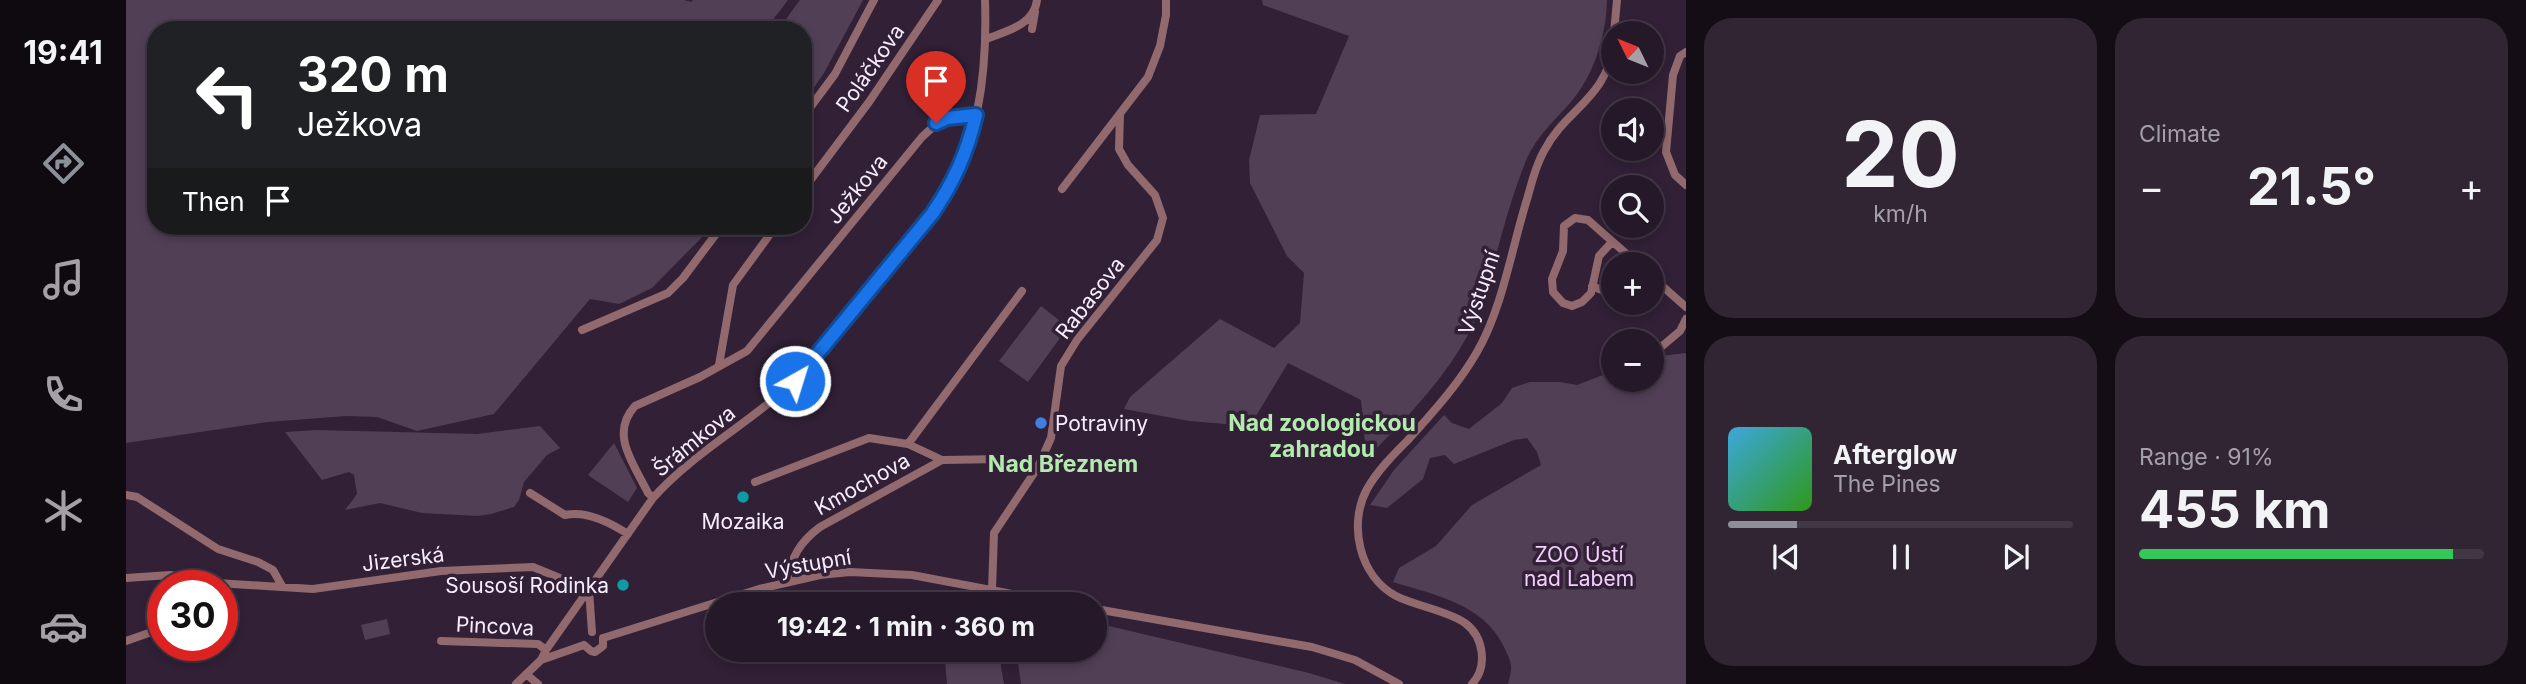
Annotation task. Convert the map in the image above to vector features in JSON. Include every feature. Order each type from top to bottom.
[{"type":"street","points":[[812,105],[835,74],[874,0]]},
{"type":"street","name":"Poláčkova","points":[[812,178],[869,103],[938,0]]},
{"type":"street","name":"Šrámkova","points":[[541,660],[653,498],[674,475],[770,404],[795,381],[947,192],[965,154],[976,115],[986,39],[985,0]]},
{"type":"street","points":[[1062,189],[1148,77],[1160,46],[1166,0]]},
{"type":"street","points":[[1615,21],[1618,0]]},
{"type":"street","points":[[986,39],[1022,25],[1037,5]]},
{"type":"street","points":[[1032,29],[1037,5]]},
{"type":"street","points":[[1686,52],[1676,65],[1673,75],[1666,152],[1675,175],[1686,185]]},
{"type":"street","name":"Výstupní","points":[[1472,684],[1482,667],[1482,655],[1474,632],[1457,619],[1410,602],[1384,588],[1362,553],[1357,533],[1358,516],[1366,491],[1376,474],[1448,394],[1477,352],[1493,317],[1541,156],[1553,137],[1601,81]]},
{"type":"street","name":"Rabasova","points":[[992,590],[993,533],[1038,467],[1051,438],[1061,366],[1077,340],[1157,240],[1163,218],[1155,195],[1128,165],[1119,149],[1120,114]]},
{"type":"street","name":"Ježkova","points":[[719,365],[747,351],[922,136],[947,118],[976,115]]},
{"type":"street","points":[[1612,242],[1599,256],[1591,293],[1582,302],[1572,306],[1563,303],[1553,292],[1552,279],[1563,251],[1564,226],[1575,218],[1588,220],[1624,252]]},
{"type":"street","points":[[582,330],[668,293],[683,278],[715,235]]},
{"type":"street","points":[[653,498],[625,446],[622,429],[628,414],[635,405],[700,377],[719,365],[733,285],[769,235]]},
{"type":"street","points":[[1592,286],[1601,290]]},
{"type":"street","points":[[1664,288],[1686,307]]},
{"type":"street","name":"Kmochova","points":[[908,444],[1022,291]]},
{"type":"street","points":[[1664,344],[1679,331],[1686,319]]},
{"type":"street","name":"Kmochova","points":[[755,482],[869,438],[908,444],[942,460],[1003,459],[1038,467]]},
{"type":"street","name":"Kmochova","points":[[787,582],[789,569],[804,538],[942,460]]},
{"type":"street","points":[[530,493],[565,516],[572,514],[608,522],[628,534]]},
{"type":"street","points":[[126,495],[137,497],[218,548],[273,570],[282,586]]},
{"type":"street","name":"Jizerská","points":[[238,585],[313,589],[440,571],[533,567],[589,590]]},
{"type":"street","name":"Výstupní","points":[[603,638],[787,582],[840,573],[883,572],[912,575],[1003,592]]},
{"type":"street","name":"Jizerská","points":[[126,578],[147,577]]},
{"type":"street","points":[[589,590],[593,632]]},
{"type":"street","points":[[1107,611],[1325,650],[1355,660],[1399,684]]},
{"type":"street","points":[[593,632],[603,638],[603,646],[595,652],[584,645],[585,636],[593,632]]},
{"type":"street","points":[[126,641],[147,634]]},
{"type":"street","name":"Pincova","points":[[441,641],[538,644],[546,650]]},
{"type":"street","points":[[516,684],[541,660],[584,645]]},
{"type":"street","points":[[526,674],[538,684]]},
{"type":"green space","points":[[126,0],[788,0],[772,21],[147,21],[147,235],[704,235],[652,288],[619,304],[590,299],[494,414],[417,431],[377,417],[346,416],[268,422],[126,443]]},
{"type":"green space","points":[[800,0],[863,0],[812,90],[812,21],[785,21]]},
{"type":"green space","points":[[1262,0],[1607,0],[1605,21],[1601,21],[1601,41],[1586,81],[1541,136],[1527,158],[1498,246],[1486,295],[1475,322],[1451,362],[1423,399],[1375,450],[1366,453],[1361,400],[1288,363],[1250,426],[1189,421],[1124,409],[1130,397],[1220,319],[1274,348],[1300,323],[1304,273],[1287,256],[1250,183],[1249,160],[1260,115],[1316,114],[1349,36],[1263,5]]},
{"type":"green space","points":[[1041,306],[1068,327],[1028,382],[999,361]]},
{"type":"green space","name":"ZOO Ústí nad Labem","points":[[1686,353],[1686,684],[1508,684],[1511,669],[1509,657],[1495,632],[1484,621],[1457,603],[1393,582],[1399,568],[1436,546],[1472,505],[1541,465],[1537,452],[1527,438],[1514,440],[1454,464],[1445,455],[1430,458],[1423,479],[1387,508],[1370,505],[1394,470],[1444,415],[1452,423],[1469,429],[1502,403],[1512,388],[1530,382],[1577,385],[1601,376],[1601,392],[1664,392],[1664,356]]},
{"type":"green space","points":[[540,426],[560,448],[547,455],[524,482],[514,507],[478,516],[422,513],[380,503],[345,510],[357,494],[354,475],[349,472],[322,480],[285,432],[316,430],[477,434]]},
{"type":"green space","points":[[614,443],[637,488],[628,502],[588,475]]},
{"type":"green space","points":[[387,619],[390,634],[365,640],[361,625]]},
{"type":"green space","points":[[1107,626],[1309,673],[1345,684],[1021,684],[1018,662],[1107,662]]},
{"type":"green space","points":[[945,662],[1000,662],[1004,684],[947,684]]},
{"type":"place","name":"Potraviny","points":[[1041,423]]},
{"type":"place","name":"Mozaika","points":[[743,497]]},
{"type":"place","name":"Sousoší Rodinka","points":[[623,585]]},
{"type":"district","name":"Nad zoologickou zahradou","points":[[1322,436]]},
{"type":"district","name":"Nad Březnem","points":[[1063,464]]},
{"type":"route","points":[[795,381],[932,214],[952,185],[970,142],[976,115],[947,118],[936,123]]}]
